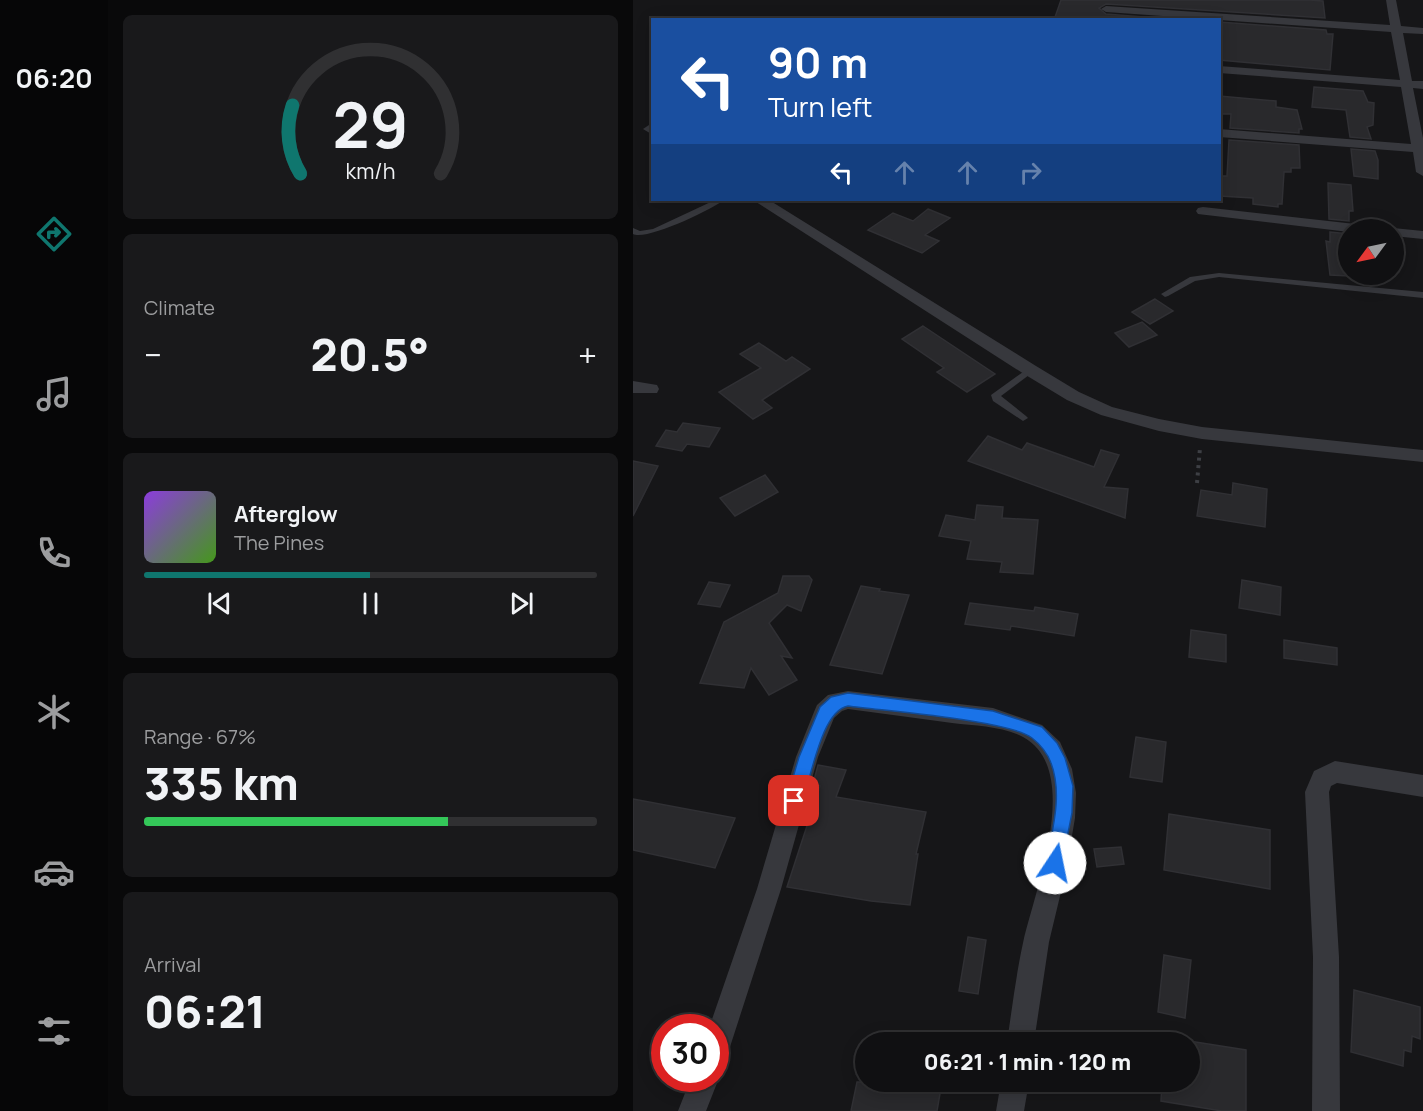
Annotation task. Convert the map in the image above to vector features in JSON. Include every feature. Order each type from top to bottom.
[{"type":"street","points":[[1391,0],[1406,84],[1421,148],[1423,172]]},
{"type":"street","points":[[1106,9],[1423,31]]},
{"type":"street","points":[[1221,69],[1423,85]]},
{"type":"street","points":[[1221,133],[1421,148]]},
{"type":"street","points":[[761,201],[1030,370],[1073,396],[1107,411],[1202,433],[1423,456]]},
{"type":"street","points":[[1203,211],[1338,226]]},
{"type":"street","points":[[1404,233],[1423,235]]},
{"type":"street","points":[[633,387],[651,389]]},
{"type":"street","points":[[727,1014],[765,900],[807,757],[825,712],[836,702],[848,700],[993,718],[1037,732],[1052,748],[1065,786],[1064,813],[1036,944],[1023,1032]]},
{"type":"street","points":[[1326,1111],[1326,957],[1317,792],[1322,779],[1335,772],[1423,786]]},
{"type":"street","points":[[692,1111],[699,1092]]},
{"type":"street","points":[[1010,1111],[1013,1092]]},
{"type":"lane","points":[[633,230],[637,234],[655,231],[718,201]]},
{"type":"lane","points":[[1165,294],[1193,279],[1219,275],[1423,296]]},
{"type":"lane","points":[[1023,418],[996,399],[996,395],[1030,370]]},
{"type":"path","points":[[1197,483],[1202,433]]},
{"type":"building","points":[[1061,0],[1309,0],[1323,1],[1325,18],[1106,4],[1099,8],[1106,14],[1156,18],[1055,18]]},
{"type":"building","points":[[1221,22],[1326,30],[1327,34],[1333,34],[1330,70],[1221,60]]},
{"type":"building","points":[[1314,87],[1363,91],[1368,102],[1374,103],[1373,125],[1367,127],[1371,139],[1350,137],[1346,110],[1312,107]]},
{"type":"building","points":[[1221,96],[1276,101],[1276,107],[1297,110],[1302,129],[1299,129],[1299,133],[1230,128],[1231,114],[1221,114]]},
{"type":"building","points":[[1229,140],[1299,145],[1300,168],[1291,168],[1291,172],[1284,172],[1282,204],[1278,204],[1278,207],[1253,204],[1253,198],[1221,196],[1221,176],[1227,176]]},
{"type":"building","points":[[1351,149],[1375,151],[1378,160],[1378,179],[1354,176]]},
{"type":"building","points":[[1328,183],[1351,185],[1353,211],[1349,211],[1349,219],[1329,219]]},
{"type":"building","points":[[928,209],[950,218],[925,235],[939,241],[922,253],[868,230],[893,213],[913,221]]},
{"type":"building","points":[[1330,232],[1338,233],[1338,275],[1330,275],[1326,241],[1330,242]]},
{"type":"building","points":[[1155,299],[1173,311],[1150,324],[1132,312]]},
{"type":"building","points":[[1142,322],[1157,335],[1129,347],[1115,333]]},
{"type":"building","points":[[923,326],[995,374],[967,392],[937,372],[944,368],[902,339]]},
{"type":"building","points":[[759,343],[786,361],[792,357],[810,369],[762,400],[772,408],[753,419],[719,392],[761,368],[740,354]]},
{"type":"building","points":[[683,423],[720,428],[709,447],[687,444],[682,451],[656,446],[666,430],[677,432]]},
{"type":"building","points":[[988,436],[1022,450],[1027,443],[1094,467],[1101,450],[1119,455],[1104,487],[1128,489],[1125,518],[968,461]]},
{"type":"building","points":[[633,461],[658,466],[633,516]]},
{"type":"building","points":[[765,475],[778,492],[735,516],[720,498]]},
{"type":"building","points":[[1233,483],[1267,489],[1265,527],[1197,516],[1201,490],[1232,495]]},
{"type":"building","points":[[977,505],[1003,507],[1002,518],[1038,520],[1033,574],[1000,572],[1002,562],[967,559],[971,541],[939,536],[946,515],[975,520]]},
{"type":"building","points":[[783,576],[809,576],[812,580],[801,611],[787,605],[769,623],[792,658],[781,656],[797,680],[769,695],[751,668],[744,688],[700,683],[724,622],[778,593]]},
{"type":"building","points":[[1242,580],[1281,587],[1280,615],[1239,608]]},
{"type":"building","points":[[709,582],[730,585],[720,607],[698,604]]},
{"type":"building","points":[[861,586],[909,595],[882,674],[830,665]]},
{"type":"building","points":[[970,603],[1034,611],[1035,607],[1078,614],[1074,636],[1011,626],[1010,630],[965,624]]},
{"type":"building","points":[[1191,630],[1226,635],[1226,662],[1189,657]]},
{"type":"building","points":[[1284,640],[1337,648],[1337,665],[1284,658]]},
{"type":"building","points":[[1136,737],[1166,742],[1162,782],[1130,777]]},
{"type":"building","points":[[818,765],[846,770],[836,797],[926,812],[916,854],[918,854],[910,905],[787,887],[820,786],[813,784]]},
{"type":"building","points":[[633,799],[735,818],[715,868],[633,850]]},
{"type":"building","points":[[1169,814],[1270,830],[1270,889],[1164,870]]},
{"type":"building","points":[[1121,847],[1124,864],[1097,867],[1094,849]]},
{"type":"building","points":[[968,937],[986,940],[978,994],[959,991]]},
{"type":"building","points":[[1164,955],[1191,960],[1185,1018],[1158,1012]]},
{"type":"building","points":[[1354,990],[1420,1007],[1420,1039],[1412,1036],[1411,1052],[1404,1050],[1403,1066],[1351,1052]]},
{"type":"building","points":[[1200,1043],[1246,1050],[1246,1111],[1222,1111],[1161,1101],[1161,1092],[1200,1092]]},
{"type":"building","points":[[855,1092],[940,1092],[937,1111],[851,1111]]},
{"type":"route","points":[[794,801],[807,757],[825,712],[836,702],[848,700],[993,718],[1037,732],[1052,748],[1059,763],[1065,786],[1064,813],[1055,863]]}]
